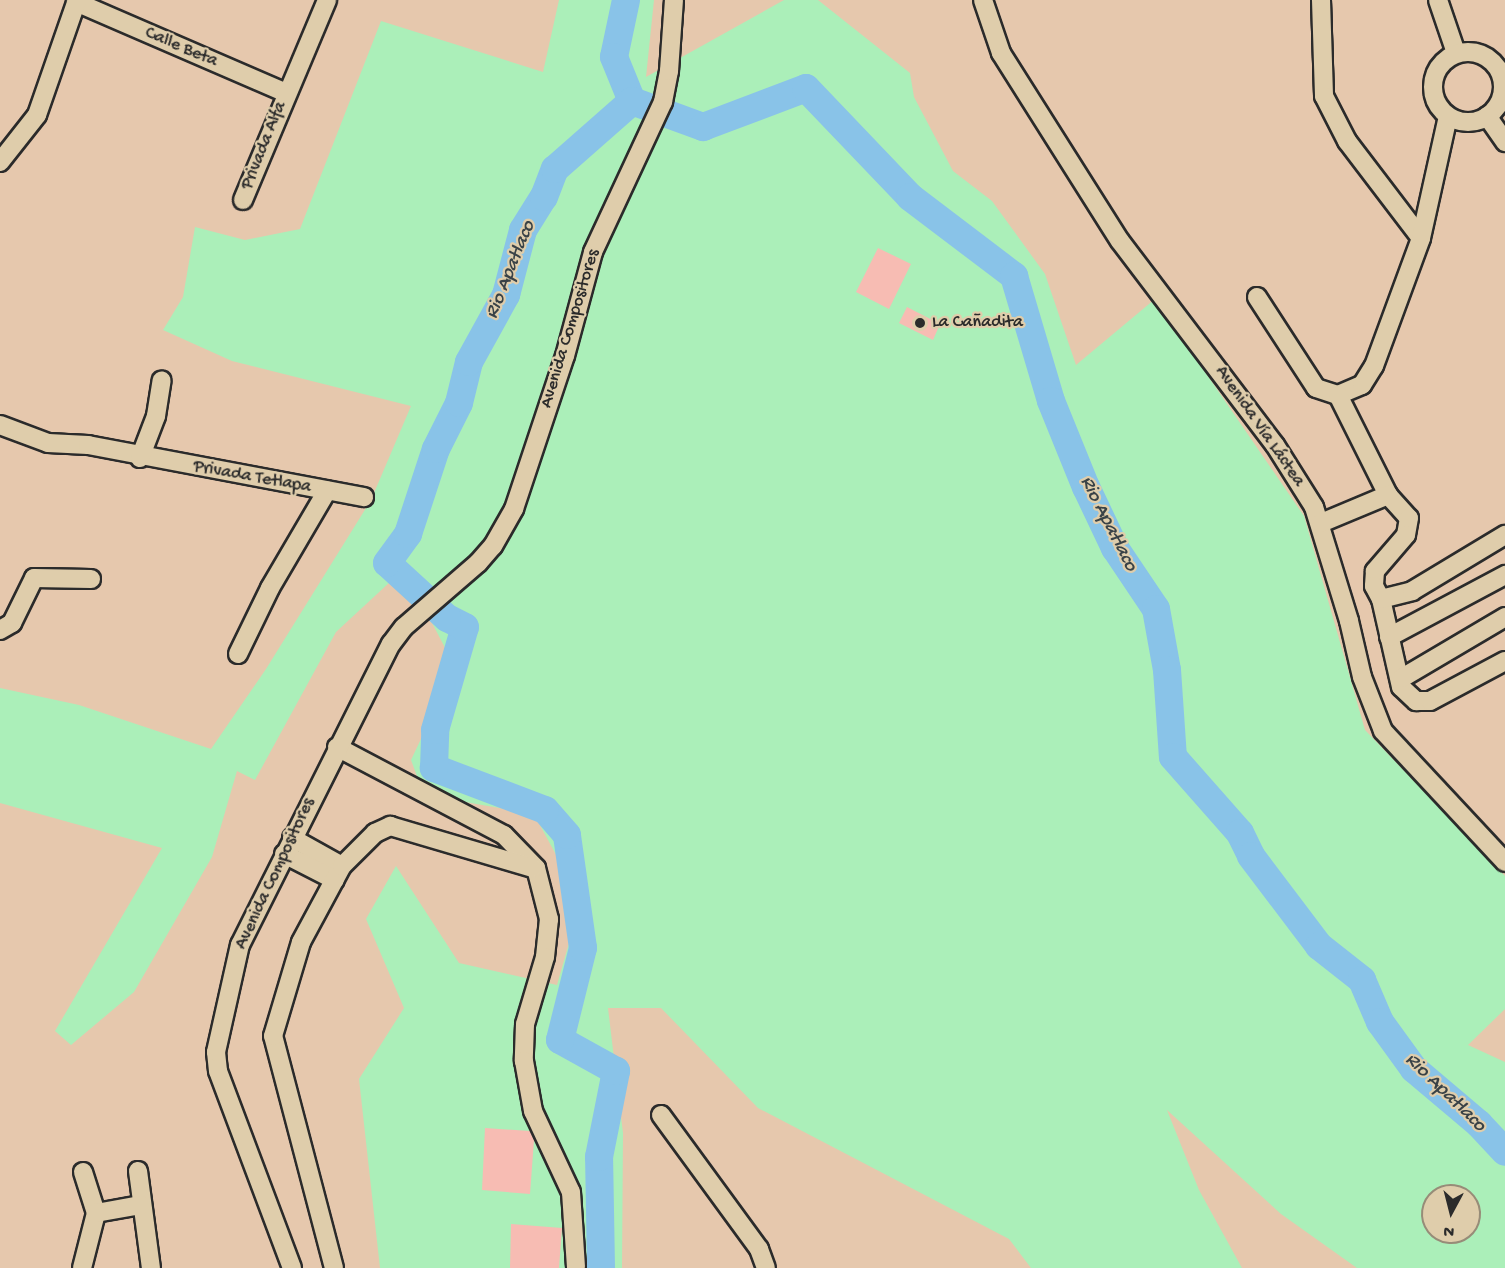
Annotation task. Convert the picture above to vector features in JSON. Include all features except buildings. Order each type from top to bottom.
[{"type":"street","name":"Privada Alfa","points":[[243,200],[327,0]]},
{"type":"street","name":"Avenida Compositores","points":[[292,1268],[224,1090],[216,1052],[240,945],[337,747],[391,644],[404,627],[493,546],[514,508],[565,356],[593,252],[636,166],[663,102],[669,71],[674,0]]},
{"type":"street","name":"Avenida Vía Láctea","points":[[983,0],[1001,53],[1114,231],[1275,445],[1320,523],[1378,722],[1395,747],[1505,862]]},
{"type":"street","points":[[1321,0],[1324,96],[1347,141],[1421,238]]},
{"type":"street","points":[[1438,0],[1456,53]]},
{"type":"street","name":"Calle Beta","points":[[76,1],[286,93]]},
{"type":"street","points":[[0,162],[37,115],[76,1]]},
{"type":"street","points":[[1477,52],[1500,61],[1502,98],[1487,116],[1467,122],[1448,116],[1434,99],[1434,77],[1438,66],[1456,53],[1477,52]]},
{"type":"street","points":[[1257,297],[1316,388],[1338,394],[1362,385],[1374,366],[1421,238],[1448,116]]},
{"type":"street","points":[[1487,116],[1505,142]]},
{"type":"street","points":[[140,458],[156,416],[162,380]]},
{"type":"street","points":[[1338,394],[1388,495],[1409,518],[1406,535],[1375,571],[1374,586],[1381,599],[1389,637],[1402,678],[1401,687],[1416,701],[1430,701],[1505,661]]},
{"type":"street","name":"Privada Tetlapa","points":[[0,425],[48,443],[88,445],[140,458],[364,497]]},
{"type":"street","points":[[238,654],[270,588],[327,491]]},
{"type":"street","points":[[1320,523],[1388,495]]},
{"type":"street","points":[[1381,599],[1412,591],[1505,536]]},
{"type":"street","points":[[1389,637],[1505,575]]},
{"type":"street","points":[[0,630],[12,623],[34,578],[91,579]]},
{"type":"street","points":[[1402,678],[1505,617]]},
{"type":"street","points":[[337,747],[504,836],[536,868],[549,919],[545,957],[525,1024],[524,1061],[533,1111],[571,1192],[576,1267]]},
{"type":"street","points":[[334,1268],[273,1036],[301,942],[338,873],[375,833],[390,826],[536,868]]},
{"type":"street","points":[[288,846],[338,873]]},
{"type":"street","points":[[661,1115],[759,1250],[766,1268]]},
{"type":"street","points":[[138,1171],[151,1268]]},
{"type":"street","points":[[82,1172],[96,1213],[82,1268]]},
{"type":"street","points":[[96,1213],[141,1204]]},
{"type":"green space","points":[[559,0],[654,0],[646,77],[784,0],[818,0],[910,73],[914,97],[953,171],[992,201],[1045,274],[1076,365],[1155,299],[1304,516],[1365,730],[1505,876],[1505,1009],[1468,1045],[1505,1062],[1505,1268],[1357,1268],[1281,1214],[1167,1110],[1199,1190],[1242,1268],[1031,1268],[1009,1239],[758,1108],[661,1008],[608,1008],[623,1133],[622,1268],[380,1268],[359,1079],[404,1008],[366,919],[396,866],[459,963],[557,985],[581,901],[534,814],[424,795],[411,760],[455,667],[404,569],[336,632],[255,780],[237,771],[212,857],[134,992],[71,1045],[55,1031],[162,848],[0,803],[0,688],[79,705],[211,749],[266,669],[371,500],[411,406],[232,361],[163,330],[183,297],[195,227],[245,240],[300,229],[381,21],[543,72]]},
{"type":"waterway","name":"Rio Apatlaco","points":[[626,0],[614,57],[632,101],[703,127],[806,88],[910,197],[1014,276],[1051,401],[1086,487],[1115,548],[1156,609],[1167,670],[1173,757],[1240,833],[1251,856],[1319,946],[1362,980],[1380,1022],[1414,1069],[1479,1124],[1505,1152]]},
{"type":"waterway","points":[[601,1268],[599,1157],[616,1071],[560,1040],[583,948],[567,835],[545,810],[434,768],[435,730],[465,627],[447,618],[387,563],[408,534],[436,449],[459,403],[469,362],[506,295],[523,230],[544,197],[555,169],[632,101]]},
{"type":"place","name":"La Cañadita","points":[[920,323]]}]
